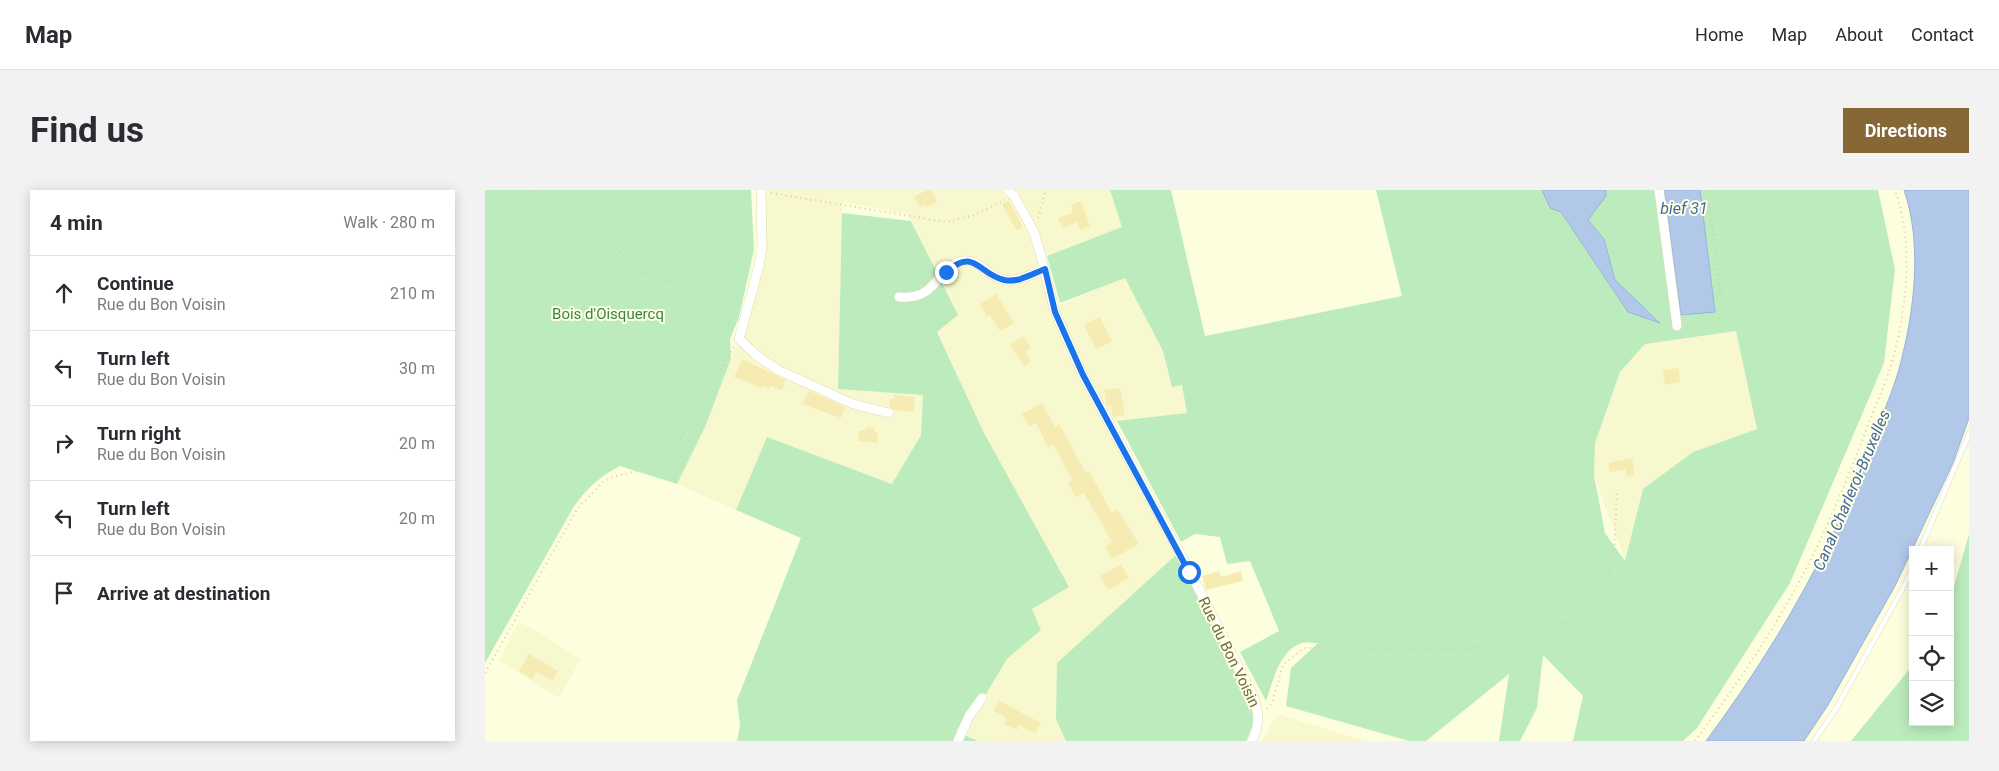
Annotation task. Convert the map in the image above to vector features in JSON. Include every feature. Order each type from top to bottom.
[{"type":"street","points":[[1659,190],[1677,326]]},
{"type":"street","points":[[761,191],[762,247],[759,266],[739,339],[755,354],[778,370],[853,404],[889,413]]},
{"type":"street","name":"Rue du Bon Voisin","points":[[1011,193],[1034,232],[1055,312],[1083,375],[1194,580],[1253,697],[1259,714],[1257,730],[1252,741]]},
{"type":"street","points":[[899,297],[917,296],[927,292],[946,272],[961,261],[971,261],[992,276],[1006,280],[1021,279],[1045,269]]},
{"type":"street","points":[[958,741],[969,716],[982,698]]},
{"type":"lane","points":[[1922,546],[1969,434]]},
{"type":"lane","points":[[1814,741],[1836,709],[1909,575]]},
{"type":"path","points":[[485,673],[577,508],[603,482],[610,478],[666,463],[739,339],[716,299],[639,270],[582,217],[530,190]]},
{"type":"path","points":[[1034,232],[1046,190]]},
{"type":"path","points":[[1677,326],[1702,327],[1714,324],[1723,314],[1708,190]]},
{"type":"path","points":[[1695,741],[1734,688],[1791,595],[1825,530],[1851,470],[1891,362],[1901,319],[1906,250],[1903,224],[1895,190]]},
{"type":"path","points":[[761,191],[945,222],[975,215],[1011,193]]},
{"type":"path","points":[[1259,714],[1272,703],[1283,665],[1304,648],[1467,649],[1569,621],[1605,582],[1608,574],[1614,557],[1617,491]]},
{"type":"shaded area","points":[[767,190],[1110,190],[1123,227],[1039,260],[1049,310],[1125,277],[1163,351],[1172,387],[1182,384],[1188,413],[1104,423],[1177,554],[1057,663],[1066,741],[978,741],[966,735],[973,716],[1007,659],[1041,630],[1032,609],[984,433],[937,332],[958,315],[908,214],[844,202],[842,213],[838,388],[923,395],[921,435],[893,484],[767,438],[736,510],[677,484],[705,427],[742,332],[764,248]]},
{"type":"shaded area","points":[[1736,331],[1757,429],[1693,452],[1626,562],[1594,475],[1595,443],[1620,372],[1645,344]]},
{"type":"shaded area","points":[[519,621],[581,659],[559,698],[499,661]]},
{"type":"shaded area","points":[[1277,714],[1363,740],[1363,741],[1262,741]]},
{"type":"green space","name":"Bois d'Oisquercq","points":[[485,190],[751,190],[754,250],[739,317],[730,339],[731,359],[705,427],[677,484],[620,466],[593,484],[573,508],[485,663]]},
{"type":"green space","points":[[1110,190],[1171,190],[1205,336],[1402,296],[1376,190],[1542,190],[1550,208],[1561,212],[1628,312],[1659,321],[1614,280],[1604,239],[1588,220],[1606,196],[1606,190],[1664,190],[1681,315],[1715,311],[1700,190],[1878,190],[1895,269],[1884,363],[1790,583],[1697,728],[1683,741],[1573,741],[1583,696],[1543,655],[1537,708],[1520,741],[1499,741],[1509,674],[1426,741],[1409,741],[1286,706],[1291,668],[1318,643],[1302,643],[1288,652],[1282,659],[1274,676],[1266,701],[1240,652],[1279,631],[1250,561],[1227,564],[1220,537],[1195,534],[1181,542],[1117,421],[1187,413],[1182,385],[1172,387],[1163,351],[1125,278],[1060,303],[1047,256],[1122,227]],"holes":[[[1736,331],[1757,429],[1693,452],[1643,489],[1625,561],[1605,533],[1594,475],[1595,443],[1620,372],[1645,344]]]},
{"type":"green space","points":[[842,213],[911,221],[958,315],[937,332],[984,433],[1069,587],[1032,609],[1041,630],[1007,659],[986,694],[979,696],[956,731],[978,741],[737,741],[740,726],[737,700],[801,538],[736,510],[767,437],[892,484],[921,435],[923,395],[838,389]]},
{"type":"green space","points":[[1969,534],[1969,741],[1851,741],[1909,670],[1909,726],[1954,726],[1954,586]]},
{"type":"green space","points":[[1177,554],[1254,712],[1254,723],[1246,741],[1066,741],[1056,719],[1057,663]]},
{"type":"water","points":[[1542,190],[1606,190],[1606,196],[1588,220],[1604,239],[1615,280],[1660,323],[1628,312],[1561,212],[1550,208]]},
{"type":"water","name":"bief 31","points":[[1664,190],[1700,190],[1715,312],[1681,315]]},
{"type":"water","name":"Canal Charleroi-Bruxelles","points":[[1904,190],[1969,190],[1969,418],[1953,463],[1914,546],[1909,546],[1909,556],[1895,586],[1828,705],[1804,741],[1706,741],[1759,665],[1806,586],[1838,523],[1891,393],[1904,348],[1912,303],[1915,256],[1910,211]]},
{"type":"building","points":[[927,190],[931,190],[937,202],[926,208],[924,205],[920,207],[914,197]]},
{"type":"building","points":[[1009,201],[1023,227],[1016,230],[1002,204]]},
{"type":"building","points":[[1081,201],[1090,226],[1080,230],[1077,222],[1062,228],[1058,218],[1073,213],[1071,205]]},
{"type":"building","points":[[996,294],[1014,323],[1000,331],[990,315],[987,316],[980,304]]},
{"type":"building","points":[[1100,317],[1112,342],[1096,349],[1084,325]]},
{"type":"building","points":[[1024,336],[1031,348],[1025,351],[1031,362],[1024,366],[1010,344]]},
{"type":"building","points":[[742,359],[786,380],[782,390],[771,386],[769,389],[763,386],[762,388],[734,377]]},
{"type":"building","points":[[1679,368],[1680,382],[1665,385],[1663,370]]},
{"type":"building","points":[[1120,388],[1125,415],[1113,417],[1111,405],[1107,406],[1104,390]]},
{"type":"building","points":[[809,391],[845,407],[841,418],[802,404]]},
{"type":"building","points":[[895,395],[915,397],[913,412],[894,410],[889,407],[890,399],[894,399]]},
{"type":"building","points":[[1042,403],[1055,427],[1059,424],[1086,473],[1089,471],[1112,513],[1117,509],[1139,544],[1112,559],[1105,546],[1112,542],[1084,493],[1076,497],[1068,483],[1072,480],[1053,444],[1048,447],[1036,423],[1029,427],[1022,414]]},
{"type":"building","points":[[866,427],[875,428],[874,432],[878,433],[877,443],[858,441],[859,430],[865,431]]},
{"type":"building","points":[[1632,458],[1635,475],[1627,477],[1625,469],[1610,472],[1608,463]]},
{"type":"building","points":[[1121,564],[1129,578],[1108,590],[1100,576]]},
{"type":"building","points":[[1219,571],[1221,577],[1241,571],[1243,581],[1206,590],[1202,576]]},
{"type":"building","points":[[529,654],[558,671],[552,681],[536,672],[532,679],[519,671]]},
{"type":"building","points":[[998,700],[1041,723],[1035,733],[1019,725],[1017,730],[1004,724],[1007,718],[994,711]]},
{"type":"route","points":[[946,272],[961,261],[971,261],[992,276],[1006,280],[1021,279],[1045,269],[1055,312],[1083,375],[1189,572]]}]
